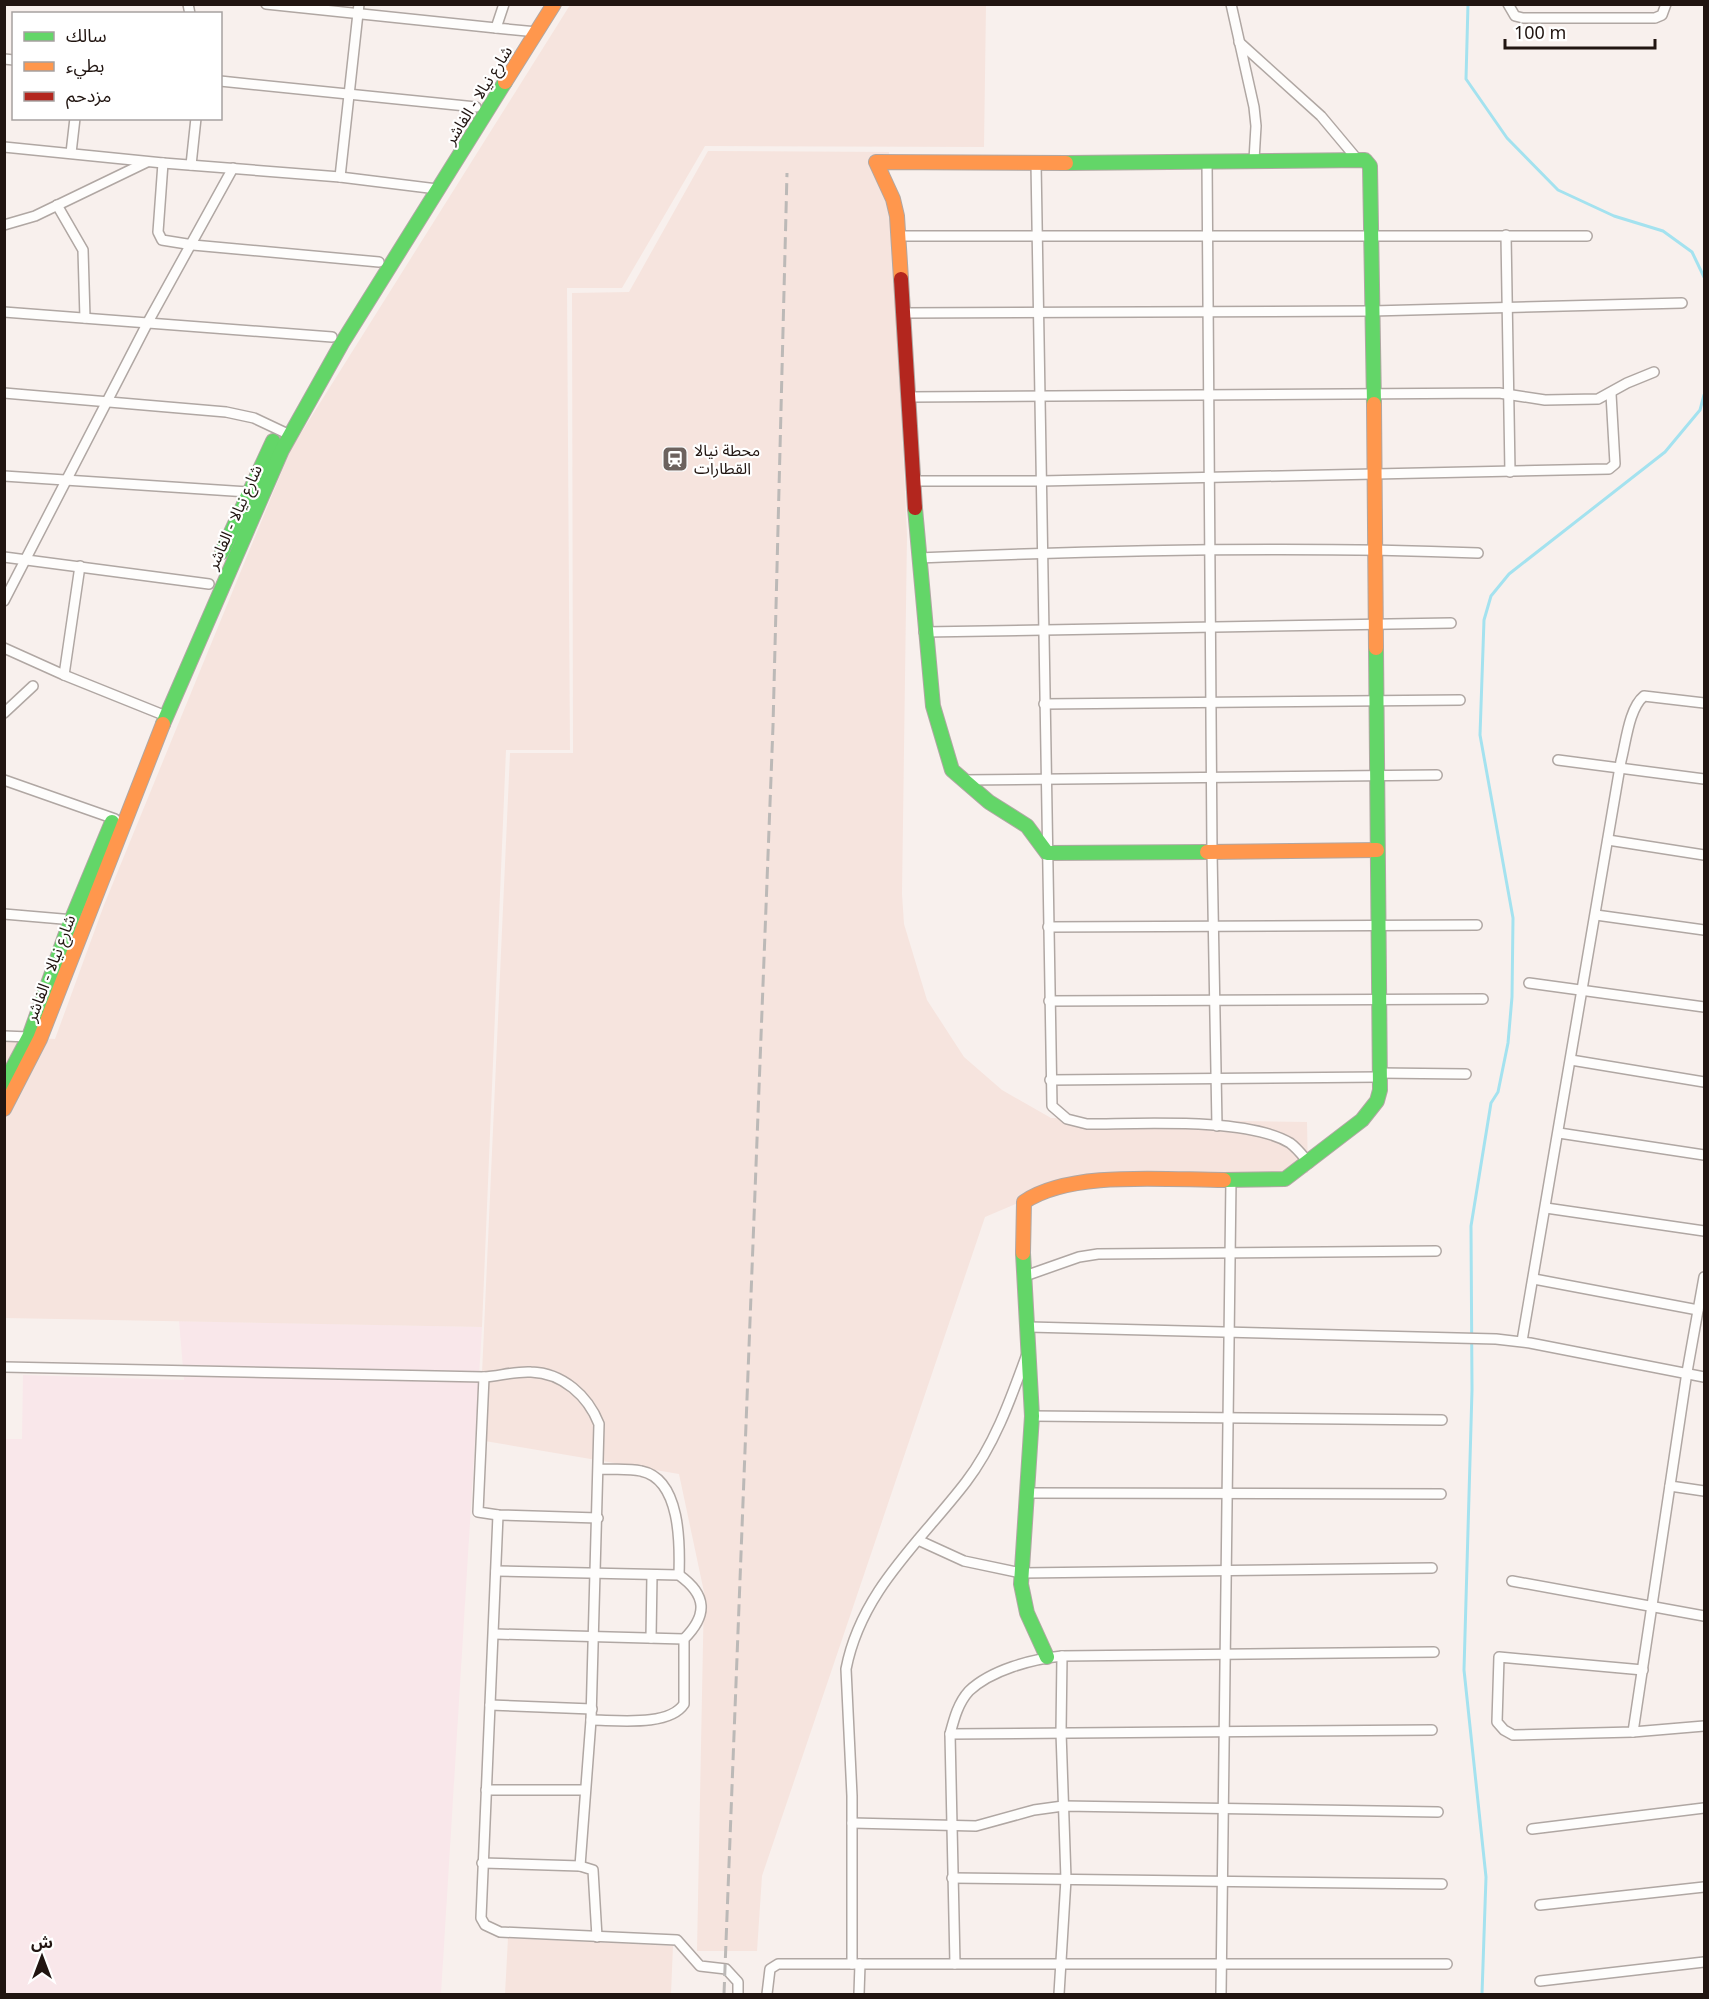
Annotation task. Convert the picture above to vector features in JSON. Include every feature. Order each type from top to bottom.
[{"type":"main road","name":"شارع نيالا - الفاشر","points":[[531,31],[542,4]]},
{"type":"main road","name":"شارع نيالا - الفاشر","points":[[161,714],[232,561],[285,432],[332,337],[379,262],[432,188],[531,31],[554,4]]},
{"type":"main road","name":"شارع نيالا - الفاشر","points":[[11,1080],[48,1002],[161,714],[209,584],[248,492],[342,343],[476,107],[493,92]]},
{"type":"main road","points":[[1047,1658],[1027,1612],[1021,1573],[1032,1416],[1022,1209],[1026,1199],[1040,1191],[1064,1183],[1099,1180],[1279,1180],[1309,1163],[1347,1133],[1372,1109],[1379,1097],[1377,776],[1372,311],[1372,235],[1369,164],[1357,159],[1036,163],[876,162],[893,199],[899,236],[924,632],[933,705],[946,756],[952,770],[962,780],[1027,826],[1047,854],[1377,850]]},
{"type":"main road","name":"شارع نيالا - الفاشر","points":[[11,1080],[28,1037],[48,1002]]},
{"type":"main road","points":[[4,1109],[11,1080]]},
{"type":"street","points":[[266,4],[358,9],[531,31]]},
{"type":"street","points":[[496,28],[504,4]]},
{"type":"street","points":[[1231,4],[1248,71],[1256,120],[1254,160]]},
{"type":"street","points":[[1508,4],[1515,16],[1523,18],[1655,18],[1662,15],[1666,4]]},
{"type":"street","points":[[340,177],[358,9]]},
{"type":"street","points":[[1239,42],[1321,116],[1357,159]]},
{"type":"street","points":[[222,81],[476,107]]},
{"type":"street","points":[[71,153],[75,120]]},
{"type":"street","points":[[192,165],[196,120]]},
{"type":"street","points":[[4,147],[147,162],[340,177],[432,188]]},
{"type":"street","points":[[1207,161],[1212,926],[1217,1126]]},
{"type":"street","points":[[4,225],[57,205],[147,162]]},
{"type":"street","points":[[163,163],[158,232],[162,240],[193,245],[379,262]]},
{"type":"street","points":[[1036,163],[1050,1080],[1053,1109],[1077,1122],[1217,1126],[1279,1138],[1296,1148],[1309,1163]]},
{"type":"street","points":[[4,601],[148,322],[193,245],[233,168]]},
{"type":"street","points":[[57,205],[83,250],[85,318]]},
{"type":"street","points":[[1506,235],[1510,472]]},
{"type":"street","points":[[899,236],[1037,238],[1587,236]]},
{"type":"street","points":[[903,313],[1372,311],[1682,303]]},
{"type":"street","points":[[4,312],[332,337]]},
{"type":"street","points":[[910,397],[1373,393],[1509,394],[1532,399],[1578,401],[1598,399],[1654,372]]},
{"type":"street","points":[[4,393],[226,412],[254,418],[285,432]]},
{"type":"street","points":[[913,481],[1374,475],[1614,467],[1611,394]]},
{"type":"street","points":[[4,476],[248,492]]},
{"type":"street","points":[[918,558],[1042,553],[1374,549],[1478,553]]},
{"type":"street","points":[[4,557],[209,584]]},
{"type":"street","points":[[64,675],[80,566]]},
{"type":"street","points":[[924,632],[1451,622]]},
{"type":"street","points":[[4,648],[161,714]]},
{"type":"street","points":[[4,713],[33,686]]},
{"type":"street","points":[[1522,1341],[1620,769],[1629,732],[1642,698],[1656,696],[1704,703]]},
{"type":"street","points":[[1044,704],[1376,699],[1460,700]]},
{"type":"street","points":[[1558,760],[1704,779]]},
{"type":"street","points":[[962,780],[1437,775]]},
{"type":"street","points":[[4,780],[119,821]]},
{"type":"street","points":[[1608,840],[1704,855]]},
{"type":"street","points":[[4,914],[79,920]]},
{"type":"street","points":[[1596,915],[1704,930]]},
{"type":"street","points":[[1048,927],[1477,925]]},
{"type":"street","points":[[1529,983],[1704,1007]]},
{"type":"street","points":[[1049,1001],[1483,999]]},
{"type":"street","points":[[4,1036],[28,1037]]},
{"type":"street","points":[[1571,1060],[1704,1082]]},
{"type":"street","points":[[1050,1080],[1466,1074]]},
{"type":"street","points":[[1559,1133],[1704,1155]]},
{"type":"street","points":[[1221,1995],[1231,1179]]},
{"type":"street","points":[[1546,1208],[1704,1231]]},
{"type":"street","points":[[1025,1276],[1079,1257],[1098,1254],[1436,1251]]},
{"type":"street","points":[[1633,1732],[1687,1372],[1704,1277]]},
{"type":"street","points":[[1534,1279],[1698,1310]]},
{"type":"street","points":[[1029,1327],[1496,1339],[1522,1341],[1704,1377]]},
{"type":"street","points":[[859,1995],[846,1669],[848,1656],[862,1617],[874,1595],[967,1480],[985,1450],[1008,1405],[1030,1346]]},
{"type":"street","points":[[4,1367],[484,1377],[530,1372],[546,1374],[573,1387],[593,1409],[599,1424],[591,1714],[580,1866]]},
{"type":"street","points":[[484,1377],[477,1512],[498,1515],[598,1518]]},
{"type":"street","points":[[1032,1416],[1442,1420]]},
{"type":"street","points":[[599,1469],[642,1471],[656,1478],[678,1516],[679,1575]]},
{"type":"street","points":[[1670,1486],[1704,1491]]},
{"type":"street","points":[[1027,1493],[1441,1494]]},
{"type":"street","points":[[498,1515],[481,1918],[485,1925],[500,1932],[677,1940],[700,1966],[726,1969],[738,1982],[738,1995]]},
{"type":"street","points":[[918,1540],[964,1561],[1021,1573],[1432,1568]]},
{"type":"street","points":[[490,1705],[591,1714],[632,1721],[665,1717],[678,1712],[684,1704],[684,1639],[697,1626],[700,1604],[693,1586],[679,1575],[496,1570]]},
{"type":"street","points":[[651,1638],[652,1575]]},
{"type":"street","points":[[1512,1581],[1704,1616]]},
{"type":"street","points":[[494,1634],[684,1639]]},
{"type":"street","points":[[955,1964],[950,1827],[950,1734],[960,1703],[969,1691],[998,1674],[1047,1658],[1062,1656],[1434,1652]]},
{"type":"street","points":[[1059,1995],[1066,1879],[1061,1732],[1062,1656]]},
{"type":"street","points":[[1642,1670],[1497,1658],[1497,1722],[1513,1735],[1633,1732],[1704,1727]]},
{"type":"street","points":[[950,1734],[1432,1730]]},
{"type":"street","points":[[486,1790],[585,1791]]},
{"type":"street","points":[[852,1822],[950,1827],[989,1824],[1034,1810],[1063,1806],[1438,1812]]},
{"type":"street","points":[[1532,1830],[1704,1808]]},
{"type":"street","points":[[482,1863],[580,1866],[593,1870],[597,1937]]},
{"type":"street","points":[[952,1878],[1222,1884],[1442,1884]]},
{"type":"street","points":[[1540,1905],[1704,1887]]},
{"type":"street","points":[[1540,1981],[1704,1962]]},
{"type":"street","points":[[767,1995],[770,1971],[775,1965],[1447,1964]]},
{"type":"shaded area","points":[[570,5],[986,5],[984,147],[705,146],[622,288],[567,288],[570,750],[506,750],[482,1327],[5,1318],[5,1036],[55,1039],[104,905],[291,449]]},
{"type":"shaded area","points":[[708,151],[889,152],[907,535],[902,894],[904,924],[927,1000],[964,1057],[1002,1090],[1051,1118],[1307,1122],[1308,1173],[1082,1176],[985,1217],[762,1876],[757,1951],[697,1951],[704,1592],[679,1474],[479,1440],[510,753],[573,753],[572,293],[629,292]]},
{"type":"shaded area","points":[[179,1321],[482,1327],[441,1994],[5,1994],[4,1439],[22,1439],[23,1375],[184,1380]]},
{"type":"shaded area","points":[[508,1938],[673,1946],[671,1994],[505,1994]]},
{"type":"waterway","points":[[1468,4],[1466,79],[1507,138],[1558,190],[1614,216],[1663,231],[1692,252],[1704,277]]},
{"type":"waterway","points":[[1482,1994],[1486,1877],[1464,1670],[1472,1390],[1471,1226],[1491,1103],[1498,1092],[1508,1043],[1512,997],[1513,918],[1480,735],[1484,620],[1491,596],[1509,574],[1665,452],[1700,410],[1704,395]]},
{"type":"railway","points":[[724,1994],[773,726],[787,173]]},
{"type":"traffic: fast","points":[[163,724],[282,450],[342,343],[505,82]]},
{"type":"traffic: fast","points":[[1066,163],[1365,160],[1370,166],[1374,404]]},
{"type":"traffic: fast","points":[[222,552],[273,441]]},
{"type":"traffic: fast","points":[[915,508],[933,706],[952,770],[989,802],[1027,826],[1047,853],[1207,852]]},
{"type":"traffic: fast","points":[[1224,1180],[1285,1179],[1362,1120],[1377,1101],[1380,1090],[1376,648]]},
{"type":"traffic: fast","points":[[4,1084],[29,1037],[68,928],[112,822]]},
{"type":"traffic: fast","points":[[1023,1253],[1032,1416],[1021,1584],[1027,1613],[1047,1657]]},
{"type":"traffic: slow","points":[[505,82],[554,4]]},
{"type":"traffic: slow","points":[[901,279],[897,216],[893,199],[876,162],[1066,163]]},
{"type":"traffic: slow","points":[[1374,404],[1376,648]]},
{"type":"traffic: slow","points":[[4,1109],[40,1039],[163,724]]},
{"type":"traffic: slow","points":[[1207,852],[1377,850]]},
{"type":"traffic: slow","points":[[1023,1253],[1024,1202],[1043,1192],[1067,1185],[1120,1179],[1224,1180]]},
{"type":"traffic: jam","points":[[901,279],[915,508]]},
{"type":"place","name":"محطة نيالا القطارات","points":[[675,459]]}]
